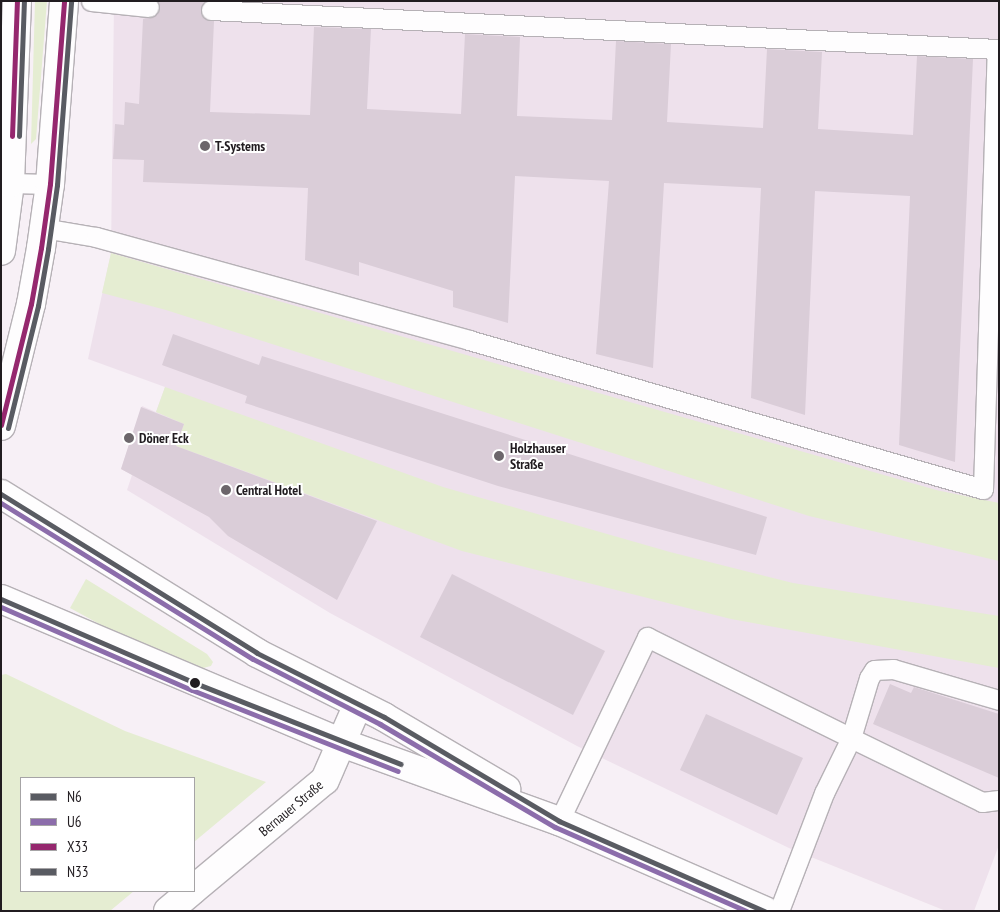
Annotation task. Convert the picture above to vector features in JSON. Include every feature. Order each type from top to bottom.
[{"type":"main road","points":[[1,251],[10,183],[17,1]]},
{"type":"main road","points":[[1,426],[31,304],[50,184],[64,1]]},
{"type":"main road","points":[[1,494],[257,653],[358,704],[559,821]]},
{"type":"main road","points":[[1,599],[342,743],[559,821],[765,911]]},
{"type":"main road","name":"Bernauer Straße","points":[[195,888],[325,780],[358,704]]},
{"type":"main road","name":"Bernauer Straße","points":[[168,911],[191,892]]},
{"type":"lane","points":[[91,1],[150,7]]},
{"type":"lane","points":[[43,228],[96,237],[468,340],[991,490],[998,49],[211,10]]},
{"type":"lane","points":[[10,183],[50,184]]},
{"type":"lane","points":[[559,821],[647,637],[982,802],[999,800]]},
{"type":"lane","points":[[779,911],[824,793],[851,738],[869,678],[874,670],[893,668],[999,700]]},
{"type":"shaded area","points":[[114,1],[999,1],[999,845],[974,911],[946,911],[791,849],[577,746],[330,613],[127,490],[132,475],[121,469],[142,406],[156,412],[165,387],[88,359],[111,253]]},
{"type":"green space","points":[[35,1],[47,1],[36,139],[31,144]]},
{"type":"green space","points":[[111,253],[936,490],[999,503],[999,561],[809,516],[166,310],[102,293]]},
{"type":"green space","points":[[165,387],[443,487],[670,552],[793,583],[999,616],[999,668],[731,619],[462,551],[176,446],[184,424],[156,412]]},
{"type":"green space","points":[[86,579],[207,654],[213,662],[211,666],[203,668],[103,626],[70,608]]},
{"type":"green space","points":[[6,674],[125,731],[266,782],[195,841],[195,777],[20,777],[20,892],[133,892],[110,911],[1,911],[1,675]]},
{"type":"building","points":[[158,1],[204,1],[201,15],[214,21],[210,112],[310,115],[314,27],[371,29],[367,109],[461,114],[465,34],[520,37],[517,116],[612,120],[616,41],[671,44],[667,122],[763,128],[767,49],[822,52],[818,129],[913,135],[917,56],[973,59],[955,462],[899,445],[910,196],[815,191],[805,415],[751,398],[761,188],[664,183],[653,368],[596,354],[609,181],[515,176],[508,323],[453,307],[453,291],[359,262],[359,276],[305,260],[308,188],[143,182],[144,160],[113,159],[115,124],[124,125],[125,102],[139,104],[143,19],[158,14]]},
{"type":"building","points":[[173,334],[259,365],[262,356],[767,517],[756,555],[498,486],[245,403],[247,396],[162,365]]},
{"type":"building","name":"Central Hotel","points":[[141,407],[184,424],[176,446],[377,521],[337,600],[228,536],[209,517],[121,469]]},
{"type":"building","points":[[452,574],[605,651],[573,715],[420,637]]},
{"type":"building","points":[[890,684],[911,693],[914,687],[999,714],[999,778],[873,724]]},
{"type":"building","points":[[706,714],[803,758],[777,815],[680,770]]},
{"type":"transit line","name":"X33","points":[[12,136],[17,1]]},
{"type":"transit line","name":"N33","points":[[19,136],[24,1]]},
{"type":"transit line","name":"X33","points":[[1,425],[31,304],[41,248],[50,184],[64,1]]},
{"type":"transit line","name":"N33","points":[[8,428],[38,306],[48,249],[57,185],[71,2]]},
{"type":"transit line","name":"N6","points":[[1,494],[257,653],[384,717],[559,821],[764,911]]},
{"type":"transit line","name":"U6","points":[[1,503],[253,659],[380,724],[555,827],[746,911]]},
{"type":"transit line","name":"N6","points":[[1,599],[195,683],[401,764]]},
{"type":"transit line","name":"U6","points":[[1,607],[192,690],[398,771]]},
{"type":"place","name":"T-Systems","points":[[205,146]]},
{"type":"place","name":"Döner Eck","points":[[129,438]]},
{"type":"place","name":"Holzhauser Straße","points":[[499,456]]},
{"type":"place","name":"Central Hotel","points":[[226,490]]}]
